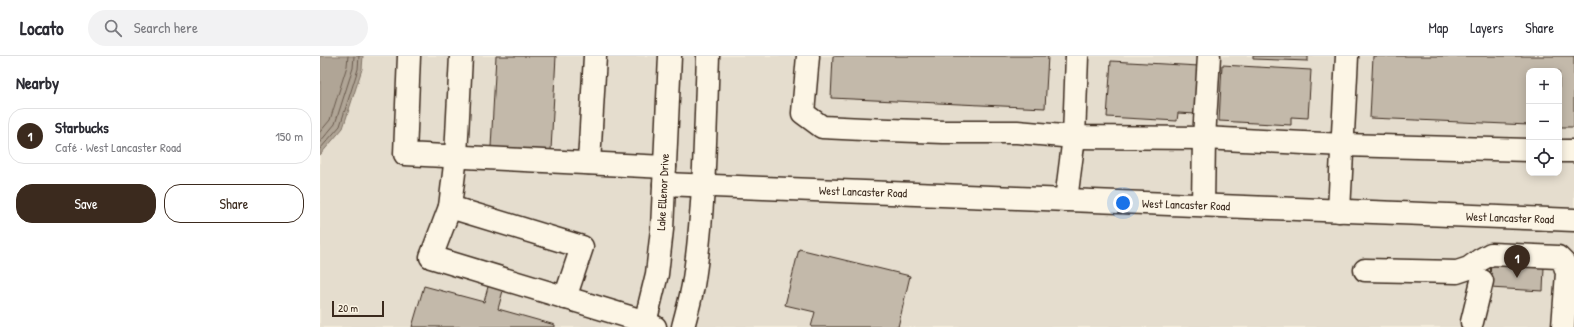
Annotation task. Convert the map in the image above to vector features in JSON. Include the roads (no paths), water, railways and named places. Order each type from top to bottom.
[{"type":"street","name":"West Lancaster Road","points":[[409,56],[405,154],[589,163],[664,175],[703,186],[1574,220]]},
{"type":"street","points":[[461,56],[456,156],[450,206],[431,257],[648,325]]},
{"type":"street","points":[[589,163],[595,56]]},
{"type":"street","name":"Lake Ellenor Drive","points":[[648,325],[657,274],[670,56]]},
{"type":"street","points":[[684,327],[694,280],[703,186],[708,56]]},
{"type":"street","points":[[808,56],[803,114],[822,127],[943,132],[1017,132],[1074,137],[1204,138],[1343,145],[1526,150]]},
{"type":"street","points":[[1066,200],[1074,137],[1077,56]]},
{"type":"street","points":[[1203,205],[1204,138],[1209,56]]},
{"type":"street","points":[[1339,211],[1347,56]]},
{"type":"street","points":[[1562,151],[1574,151]]},
{"type":"street","points":[[450,206],[582,247],[565,298]]},
{"type":"street","points":[[1472,322],[1483,268],[1492,254],[1558,257],[1564,263],[1567,273],[1563,327]]},
{"type":"street","points":[[1364,270],[1457,272],[1469,268],[1483,268]]},
{"type":"water","points":[[320,56],[363,56],[362,69],[343,128],[320,155]]},
{"type":"place","name":"Starbucks","points":[[1517,278]]}]
